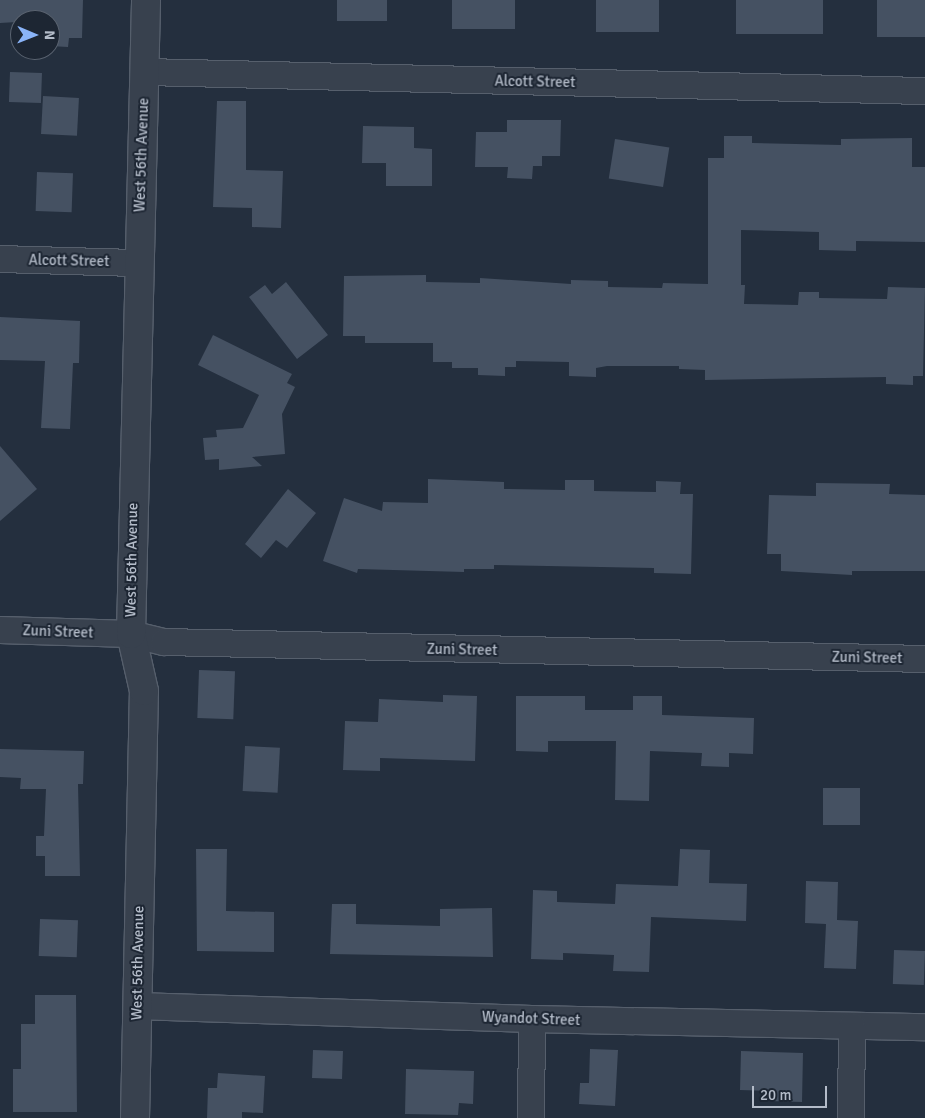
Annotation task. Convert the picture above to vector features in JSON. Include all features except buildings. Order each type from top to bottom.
[{"type":"street","name":"West 56th Avenue","points":[[135,1118],[144,691],[131,634],[138,263],[146,0]]},
{"type":"street","name":"Alcott Street","points":[[145,72],[925,91]]},
{"type":"street","name":"Alcott Street","points":[[0,259],[138,263]]},
{"type":"street","name":"Zuni Street","points":[[0,630],[131,634],[174,642],[925,659]]},
{"type":"street","name":"Wyandot Street","points":[[137,1006],[532,1019],[925,1027]]},
{"type":"street","points":[[531,1118],[532,1019]]},
{"type":"street","points":[[851,1118],[852,1026]]}]
